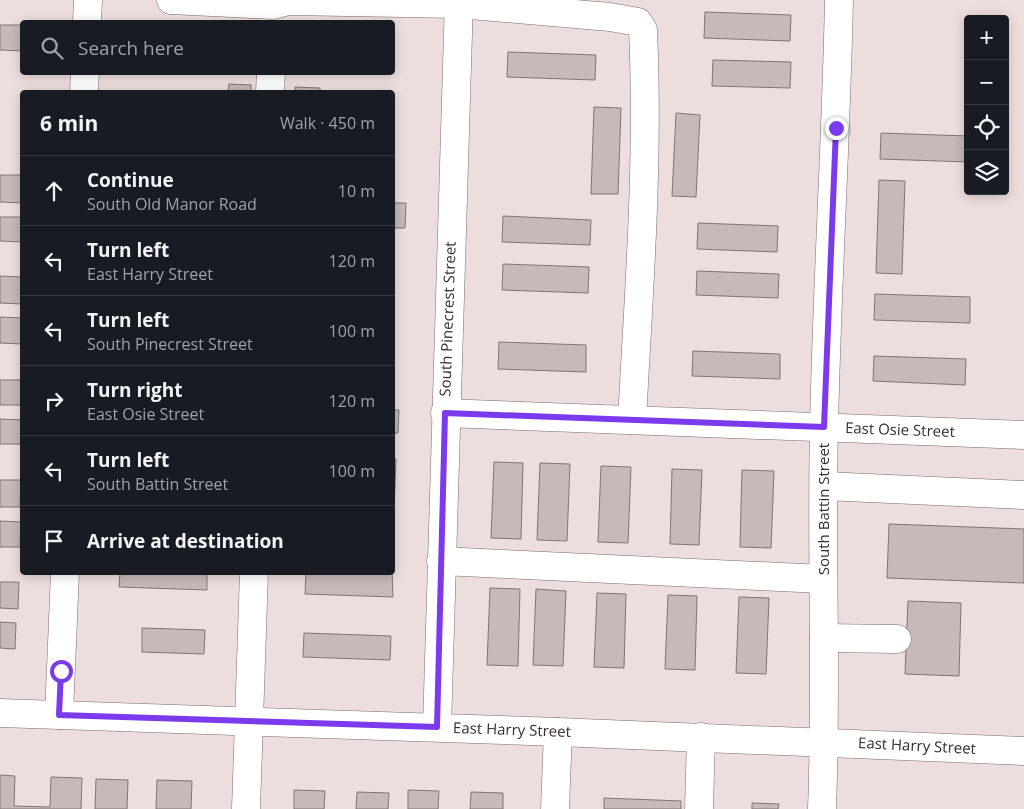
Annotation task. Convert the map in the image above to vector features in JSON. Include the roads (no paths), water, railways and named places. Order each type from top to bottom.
[{"type":"street","points":[[87,20],[88,0]]},
{"type":"street","points":[[170,0],[273,14],[288,1],[459,2],[610,17],[638,22],[643,30],[646,86],[643,212],[632,420]]},
{"type":"street","name":"South Battin Street","points":[[822,809],[824,742],[824,427],[836,128],[838,0]]},
{"type":"street","name":"South Pinecrest Street","points":[[437,727],[445,413],[459,2]]},
{"type":"street","points":[[84,90],[85,75]]},
{"type":"street","points":[[270,90],[271,75]]},
{"type":"street","name":"East Osie Street","points":[[445,413],[1024,435]]},
{"type":"street","points":[[824,486],[1024,495]]},
{"type":"street","points":[[441,560],[823,579]]},
{"type":"street","points":[[59,715],[65,575]]},
{"type":"street","points":[[246,809],[254,575]]},
{"type":"street","points":[[824,638],[897,639]]},
{"type":"street","name":"East Harry Street","points":[[0,713],[437,727],[1024,751]]},
{"type":"street","points":[[555,809],[558,732]]},
{"type":"street","points":[[699,809],[701,737]]}]
